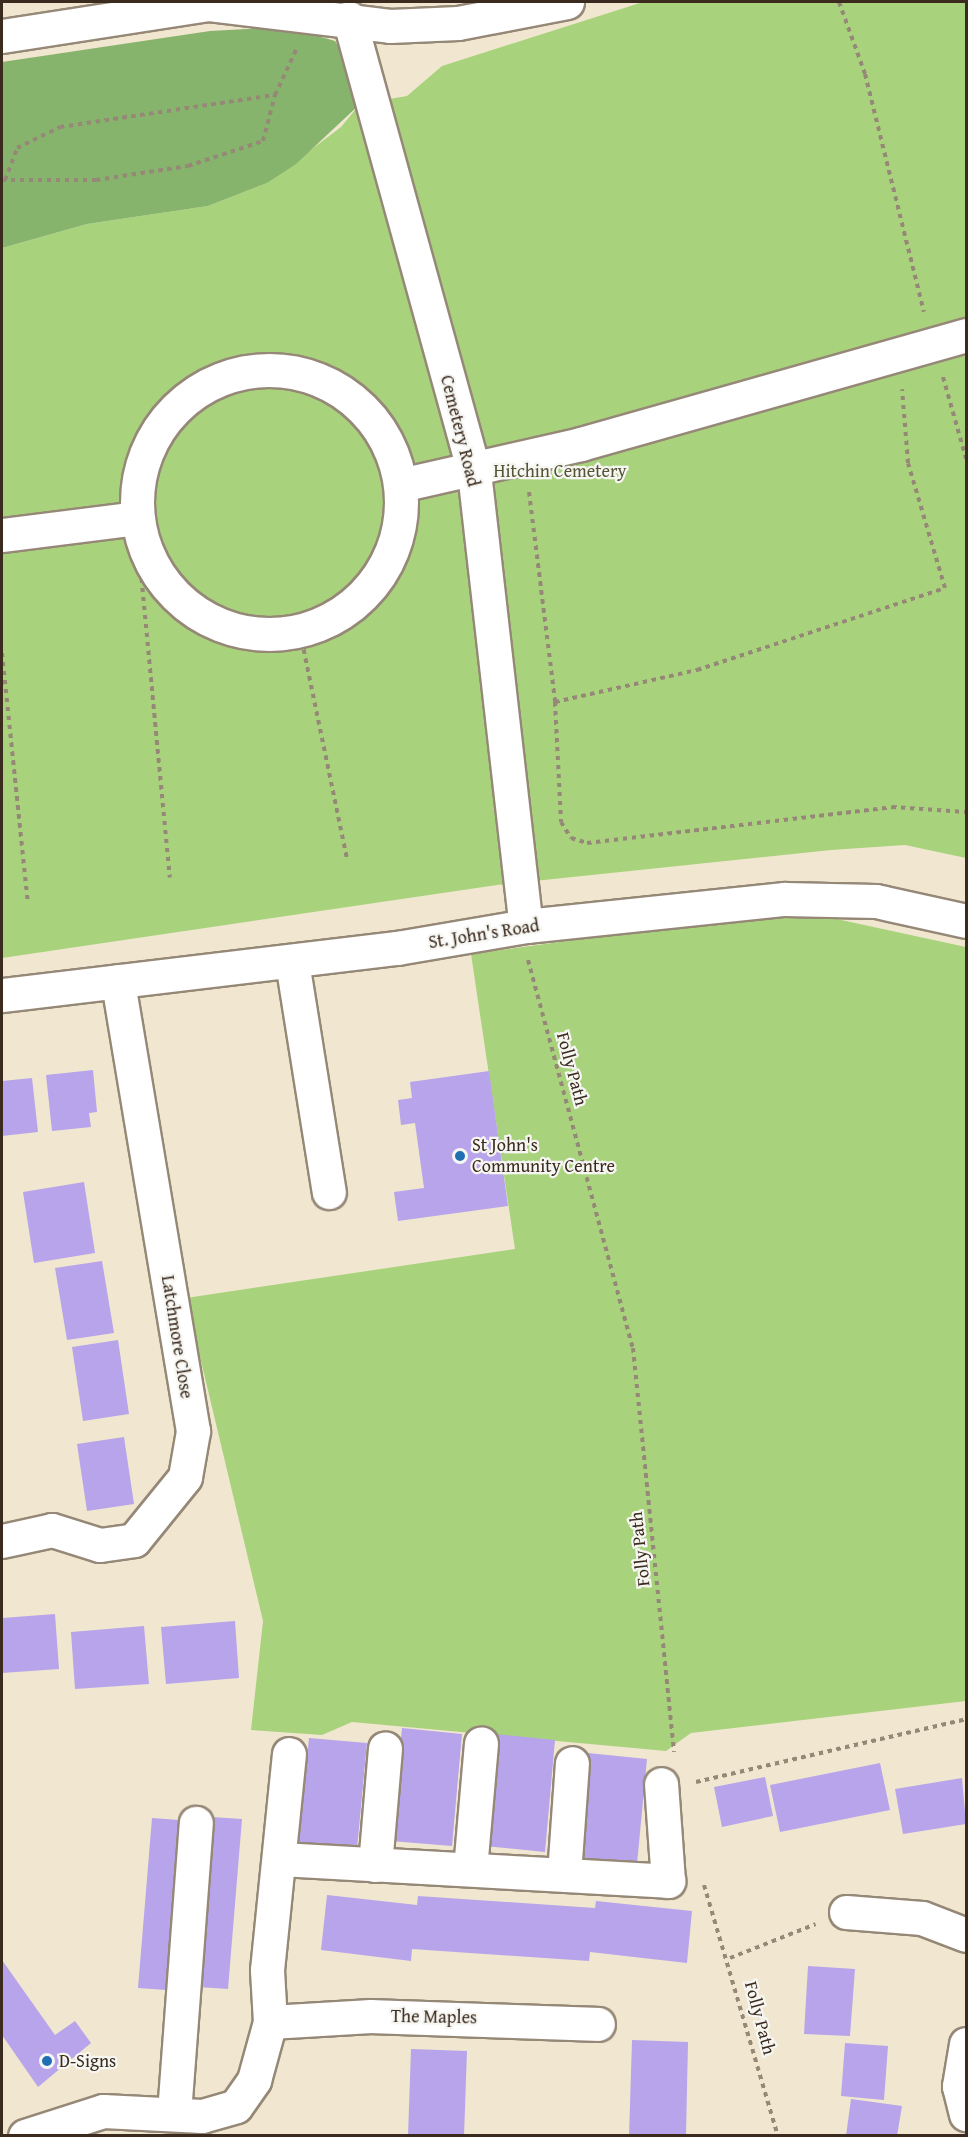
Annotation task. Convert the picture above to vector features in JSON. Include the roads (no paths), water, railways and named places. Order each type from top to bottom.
[{"type":"street","points":[[2,36],[131,8],[210,4],[305,12],[390,26],[457,12],[567,2]]},
{"type":"street","name":"Cemetery Road","points":[[349,18],[474,472],[526,926]]},
{"type":"street","points":[[405,484],[474,472],[966,335]]},
{"type":"street","points":[[269,369],[314,377],[353,400],[385,432],[405,484],[390,556],[369,590],[338,616],[300,632],[263,635],[226,628],[193,612],[155,570],[136,518],[138,473],[155,432],[185,398],[225,376],[269,369]]},
{"type":"street","points":[[2,535],[136,518]]},
{"type":"street","name":"St. John's Road","points":[[2,994],[291,962],[526,926],[834,898],[917,907],[966,921]]},
{"type":"street","points":[[291,962],[329,1192]]},
{"type":"street","name":"Latchmore Close","points":[[5,1535],[52,1530],[100,1545],[135,1540],[185,1477],[193,1431],[118,981]]},
{"type":"street","points":[[470,1869],[481,1743]]},
{"type":"street","points":[[375,1865],[385,1748]]},
{"type":"street","points":[[25,2136],[103,2111],[202,2116],[236,2106],[254,2080],[270,2022],[267,1970],[289,1754]]},
{"type":"street","points":[[564,1874],[572,1763]]},
{"type":"street","points":[[279,1859],[668,1881],[675,1777]]},
{"type":"street","points":[[174,2113],[196,1823]]},
{"type":"street","points":[[846,1912],[922,1918],[966,1935]]},
{"type":"street","name":"The Maples","points":[[270,2022],[371,2016],[598,2024]]},
{"type":"street","points":[[963,2100],[966,2044]]},
{"type":"place","name":"St John's Community Centre","points":[[460,1156]]},
{"type":"place","name":"D-Signs","points":[[47,2061]]},
{"type":"park label","name":"Hitchin Cemetery","points":[[560,471]]}]
